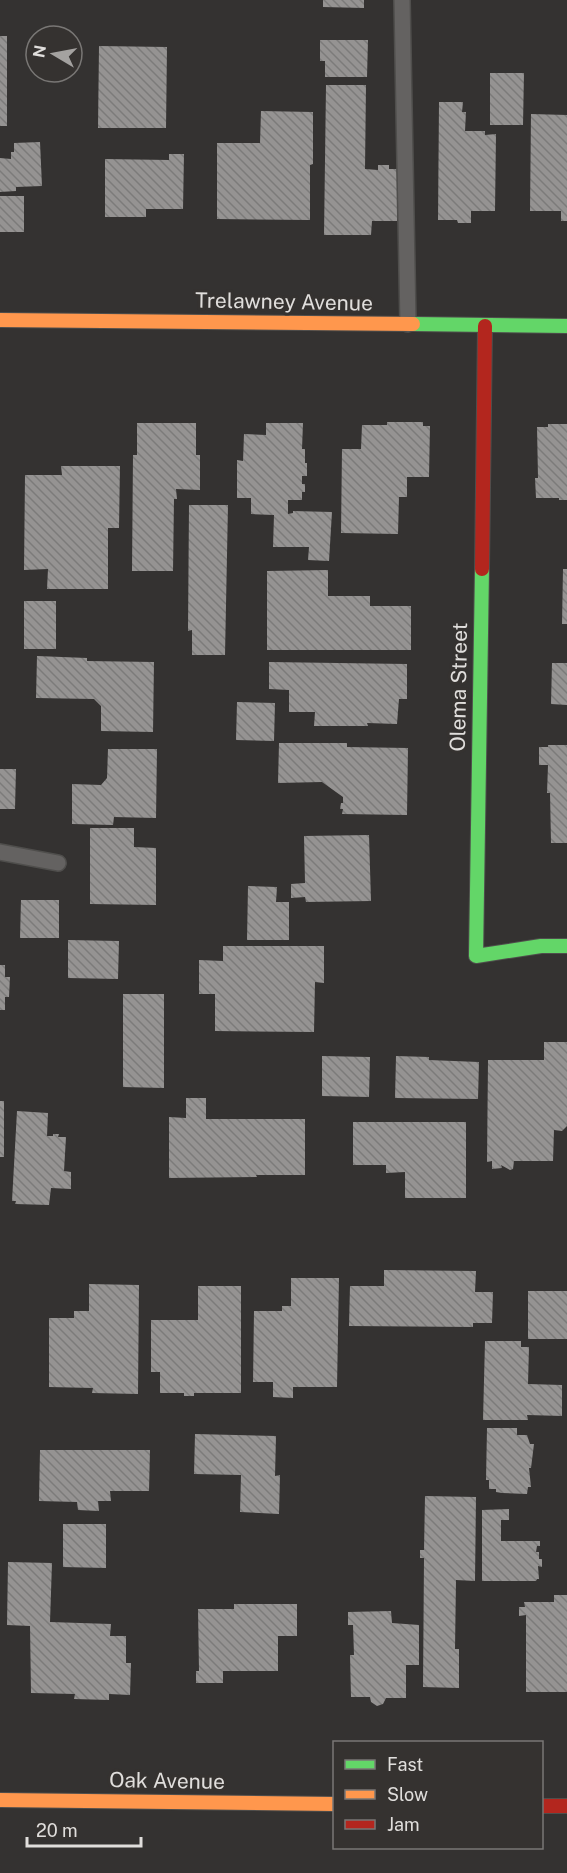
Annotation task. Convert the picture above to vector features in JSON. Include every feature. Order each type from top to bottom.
[{"type":"street","name":"Trelawney Avenue","points":[[0,320],[567,326]]},
{"type":"street","name":"Olema Street","points":[[485,326],[476,956],[541,946],[567,946]]},
{"type":"street","name":"Oak Avenue","points":[[0,1800],[333,1804]]},
{"type":"street","points":[[543,1806],[567,1806]]},
{"type":"lane","points":[[402,0],[408,324]]},
{"type":"lane","points":[[0,852],[58,863]]},
{"type":"building","points":[[323,0],[364,0],[364,8],[323,7]]},
{"type":"building","points":[[0,36],[7,36],[7,126],[0,126]]},
{"type":"building","points":[[320,40],[368,40],[367,77],[325,77],[325,61],[320,61]]},
{"type":"building","points":[[99,46],[167,47],[166,128],[98,128]]},
{"type":"building","points":[[490,73],[524,73],[523,125],[490,125]]},
{"type":"building","points":[[326,85],[366,85],[365,169],[378,170],[378,165],[389,165],[389,169],[397,169],[397,221],[372,221],[371,235],[324,235]]},
{"type":"building","points":[[439,102],[463,102],[462,112],[466,112],[465,131],[485,131],[485,135],[496,134],[495,211],[471,211],[471,223],[438,220]]},
{"type":"building","points":[[261,111],[313,112],[310,220],[217,219],[217,143],[260,143]]},
{"type":"building","points":[[531,114],[567,115],[567,221],[561,221],[561,211],[530,211]]},
{"type":"building","points":[[40,142],[42,186],[16,187],[16,191],[0,192],[0,158],[11,159],[14,143]]},
{"type":"building","points":[[169,154],[184,154],[183,209],[146,209],[146,217],[105,217],[105,159],[169,160]]},
{"type":"building","points":[[0,196],[24,196],[24,232],[0,232]]},
{"type":"building","points":[[387,422],[423,422],[423,426],[430,426],[429,477],[407,477],[407,497],[399,497],[398,534],[341,533],[342,449],[361,449],[362,425],[387,425]]},
{"type":"building","points":[[137,423],[196,423],[196,455],[200,455],[200,490],[176,489],[173,571],[132,571],[133,455],[137,455]]},
{"type":"building","points":[[266,423],[303,423],[302,449],[305,449],[305,463],[307,463],[307,476],[302,476],[305,492],[302,492],[302,500],[288,500],[288,514],[293,511],[332,512],[329,561],[308,560],[309,547],[273,547],[274,515],[251,514],[251,498],[237,498],[237,460],[243,461],[244,434],[266,435]]},
{"type":"building","points":[[548,424],[567,424],[567,500],[536,498],[537,427],[548,427]]},
{"type":"building","points":[[61,466],[120,466],[119,528],[108,528],[108,589],[47,589],[48,569],[24,570],[25,475],[62,475]]},
{"type":"building","points":[[189,505],[228,505],[225,655],[192,655],[192,630],[188,631]]},
{"type":"building","points":[[563,569],[567,569],[567,624],[562,624]]},
{"type":"building","points":[[328,570],[328,596],[370,596],[370,606],[411,606],[411,650],[267,650],[267,571]]},
{"type":"building","points":[[24,601],[56,601],[56,649],[24,649]]},
{"type":"building","points":[[37,656],[87,658],[87,661],[154,662],[153,732],[101,731],[101,706],[94,699],[36,698]]},
{"type":"building","points":[[269,662],[407,664],[407,699],[399,699],[397,724],[314,726],[315,712],[289,712],[289,690],[269,689]]},
{"type":"building","points":[[552,663],[567,663],[567,705],[551,704]]},
{"type":"building","points":[[237,702],[275,703],[274,741],[236,740]]},
{"type":"building","points":[[279,743],[347,743],[347,747],[408,748],[407,815],[342,814],[343,809],[340,809],[343,797],[322,782],[278,783]]},
{"type":"building","points":[[548,745],[567,745],[567,843],[551,843],[550,793],[547,793],[548,765],[539,765],[539,747],[548,747]]},
{"type":"building","points":[[108,749],[157,749],[156,818],[114,817],[113,825],[72,824],[72,784],[101,785],[107,778]]},
{"type":"building","points":[[0,769],[16,769],[15,809],[0,809]]},
{"type":"building","points":[[90,828],[134,828],[134,847],[156,848],[156,905],[90,904]]},
{"type":"building","points":[[369,835],[371,901],[306,902],[305,897],[291,898],[291,884],[305,883],[304,836]]},
{"type":"building","points":[[248,886],[277,887],[276,902],[289,902],[289,940],[247,940]]},
{"type":"building","points":[[21,900],[59,900],[59,938],[20,938]]},
{"type":"building","points":[[68,940],[119,941],[118,979],[68,978]]},
{"type":"building","points":[[223,946],[324,946],[324,983],[315,982],[314,1032],[215,1031],[215,994],[199,994],[199,960],[223,961]]},
{"type":"building","points":[[0,965],[5,965],[5,977],[10,977],[9,997],[5,997],[5,1010],[0,1010]]},
{"type":"building","points":[[123,994],[164,994],[164,1088],[123,1087]]},
{"type":"building","points":[[544,1042],[567,1042],[567,1126],[562,1131],[554,1130],[553,1161],[514,1161],[513,1169],[510,1170],[501,1165],[502,1168],[492,1169],[492,1161],[487,1162],[488,1060],[544,1060]]},
{"type":"building","points":[[322,1056],[370,1057],[369,1097],[322,1096]]},
{"type":"building","points":[[396,1056],[479,1062],[478,1099],[395,1098]]},
{"type":"building","points":[[186,1098],[206,1098],[206,1119],[305,1119],[305,1175],[169,1178],[169,1117],[186,1118]]},
{"type":"building","points":[[0,1101],[4,1101],[4,1157],[0,1157]]},
{"type":"building","points":[[17,1111],[48,1113],[47,1136],[59,1134],[58,1137],[66,1137],[64,1171],[71,1172],[71,1189],[51,1188],[49,1205],[15,1204],[16,1201],[12,1201]]},
{"type":"building","points":[[353,1122],[466,1122],[466,1198],[405,1198],[405,1172],[386,1173],[386,1165],[353,1165]]},
{"type":"building","points":[[384,1270],[476,1271],[475,1292],[493,1292],[492,1323],[473,1323],[473,1327],[349,1326],[350,1286],[384,1286]]},
{"type":"building","points":[[291,1278],[339,1278],[337,1387],[293,1387],[293,1398],[273,1397],[273,1382],[253,1382],[254,1311],[282,1311],[282,1306],[291,1306]]},
{"type":"building","points":[[89,1284],[139,1285],[138,1394],[92,1393],[93,1388],[49,1387],[49,1318],[74,1318],[74,1311],[89,1311]]},
{"type":"building","points":[[198,1286],[241,1286],[241,1393],[194,1393],[194,1396],[184,1396],[184,1393],[160,1393],[160,1372],[151,1372],[151,1320],[198,1320]]},
{"type":"building","points":[[528,1291],[567,1291],[567,1339],[528,1339]]},
{"type":"building","points":[[485,1341],[521,1341],[521,1347],[529,1347],[528,1384],[562,1385],[562,1416],[527,1415],[528,1420],[483,1420]]},
{"type":"building","points":[[487,1428],[517,1428],[517,1435],[527,1435],[530,1444],[534,1444],[531,1468],[529,1468],[531,1487],[528,1487],[527,1494],[502,1493],[496,1492],[496,1489],[489,1489],[489,1480],[486,1480]]},
{"type":"building","points":[[195,1434],[276,1436],[275,1476],[280,1475],[279,1514],[240,1512],[241,1475],[194,1474]]},
{"type":"building","points":[[40,1450],[150,1450],[149,1491],[110,1491],[111,1501],[98,1501],[99,1511],[78,1510],[77,1502],[39,1501]]},
{"type":"building","points":[[425,1496],[476,1497],[475,1581],[456,1580],[455,1649],[459,1649],[459,1688],[423,1687],[424,1558],[420,1558],[420,1550],[424,1550]]},
{"type":"building","points":[[509,1509],[509,1520],[501,1520],[501,1541],[540,1541],[536,1552],[539,1552],[539,1559],[542,1559],[542,1567],[538,1566],[539,1579],[536,1581],[482,1581],[482,1510]]},
{"type":"building","points":[[63,1524],[106,1524],[106,1568],[63,1567]]},
{"type":"building","points":[[8,1562],[52,1563],[50,1622],[111,1624],[110,1636],[126,1636],[126,1663],[131,1663],[130,1695],[109,1694],[109,1700],[74,1699],[75,1694],[31,1693],[30,1626],[7,1625]]},
{"type":"building","points":[[554,1595],[567,1595],[567,1692],[526,1692],[526,1615],[519,1616],[519,1607],[525,1607],[524,1602],[554,1602]]},
{"type":"building","points":[[234,1604],[297,1604],[297,1636],[278,1636],[278,1671],[223,1671],[223,1683],[196,1683],[196,1671],[199,1671],[198,1609],[234,1609]]},
{"type":"building","points":[[391,1611],[392,1623],[419,1625],[419,1665],[406,1665],[406,1698],[386,1698],[383,1704],[377,1706],[371,1702],[370,1697],[351,1697],[350,1655],[354,1655],[353,1625],[348,1625],[348,1612]]},
{"type":"traffic: fast","points":[[413,324],[567,326]]},
{"type":"traffic: fast","points":[[482,569],[476,956],[541,946],[567,946]]},
{"type":"traffic: slow","points":[[0,320],[413,324]]},
{"type":"traffic: slow","points":[[0,1800],[333,1804]]},
{"type":"traffic: jam","points":[[482,569],[485,326]]},
{"type":"traffic: jam","points":[[543,1806],[567,1806]]}]
